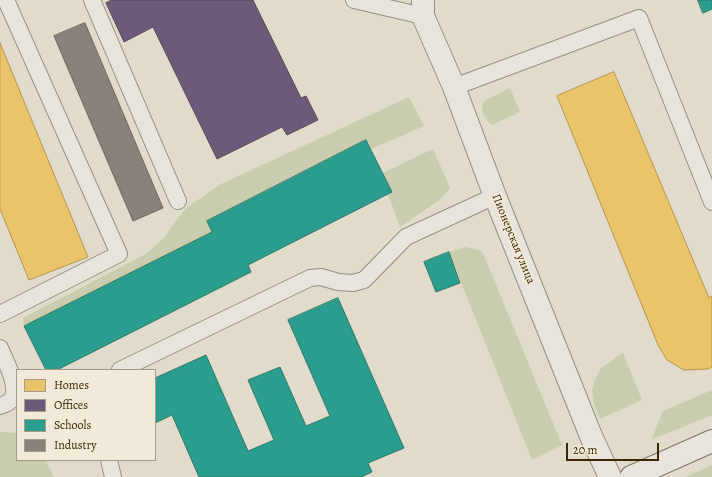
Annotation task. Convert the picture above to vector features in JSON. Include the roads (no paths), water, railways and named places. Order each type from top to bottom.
[{"type":"street","name":"Пионерская улица","points":[[423,8],[495,196],[591,436],[610,477]]},
{"type":"street","points":[[631,477],[712,441]]},
{"type":"lane","points":[[0,314],[119,254],[6,0]]},
{"type":"lane","points":[[92,0],[178,201]]},
{"type":"lane","points":[[354,0],[423,8]]},
{"type":"lane","points":[[454,87],[639,18],[712,202]]},
{"type":"lane","points":[[122,369],[310,278],[321,277],[338,282],[364,280],[406,237],[495,196]]},
{"type":"lane","points":[[0,348],[15,382],[14,393],[10,401],[0,406]]},
{"type":"lane","points":[[109,461],[113,477]]}]
